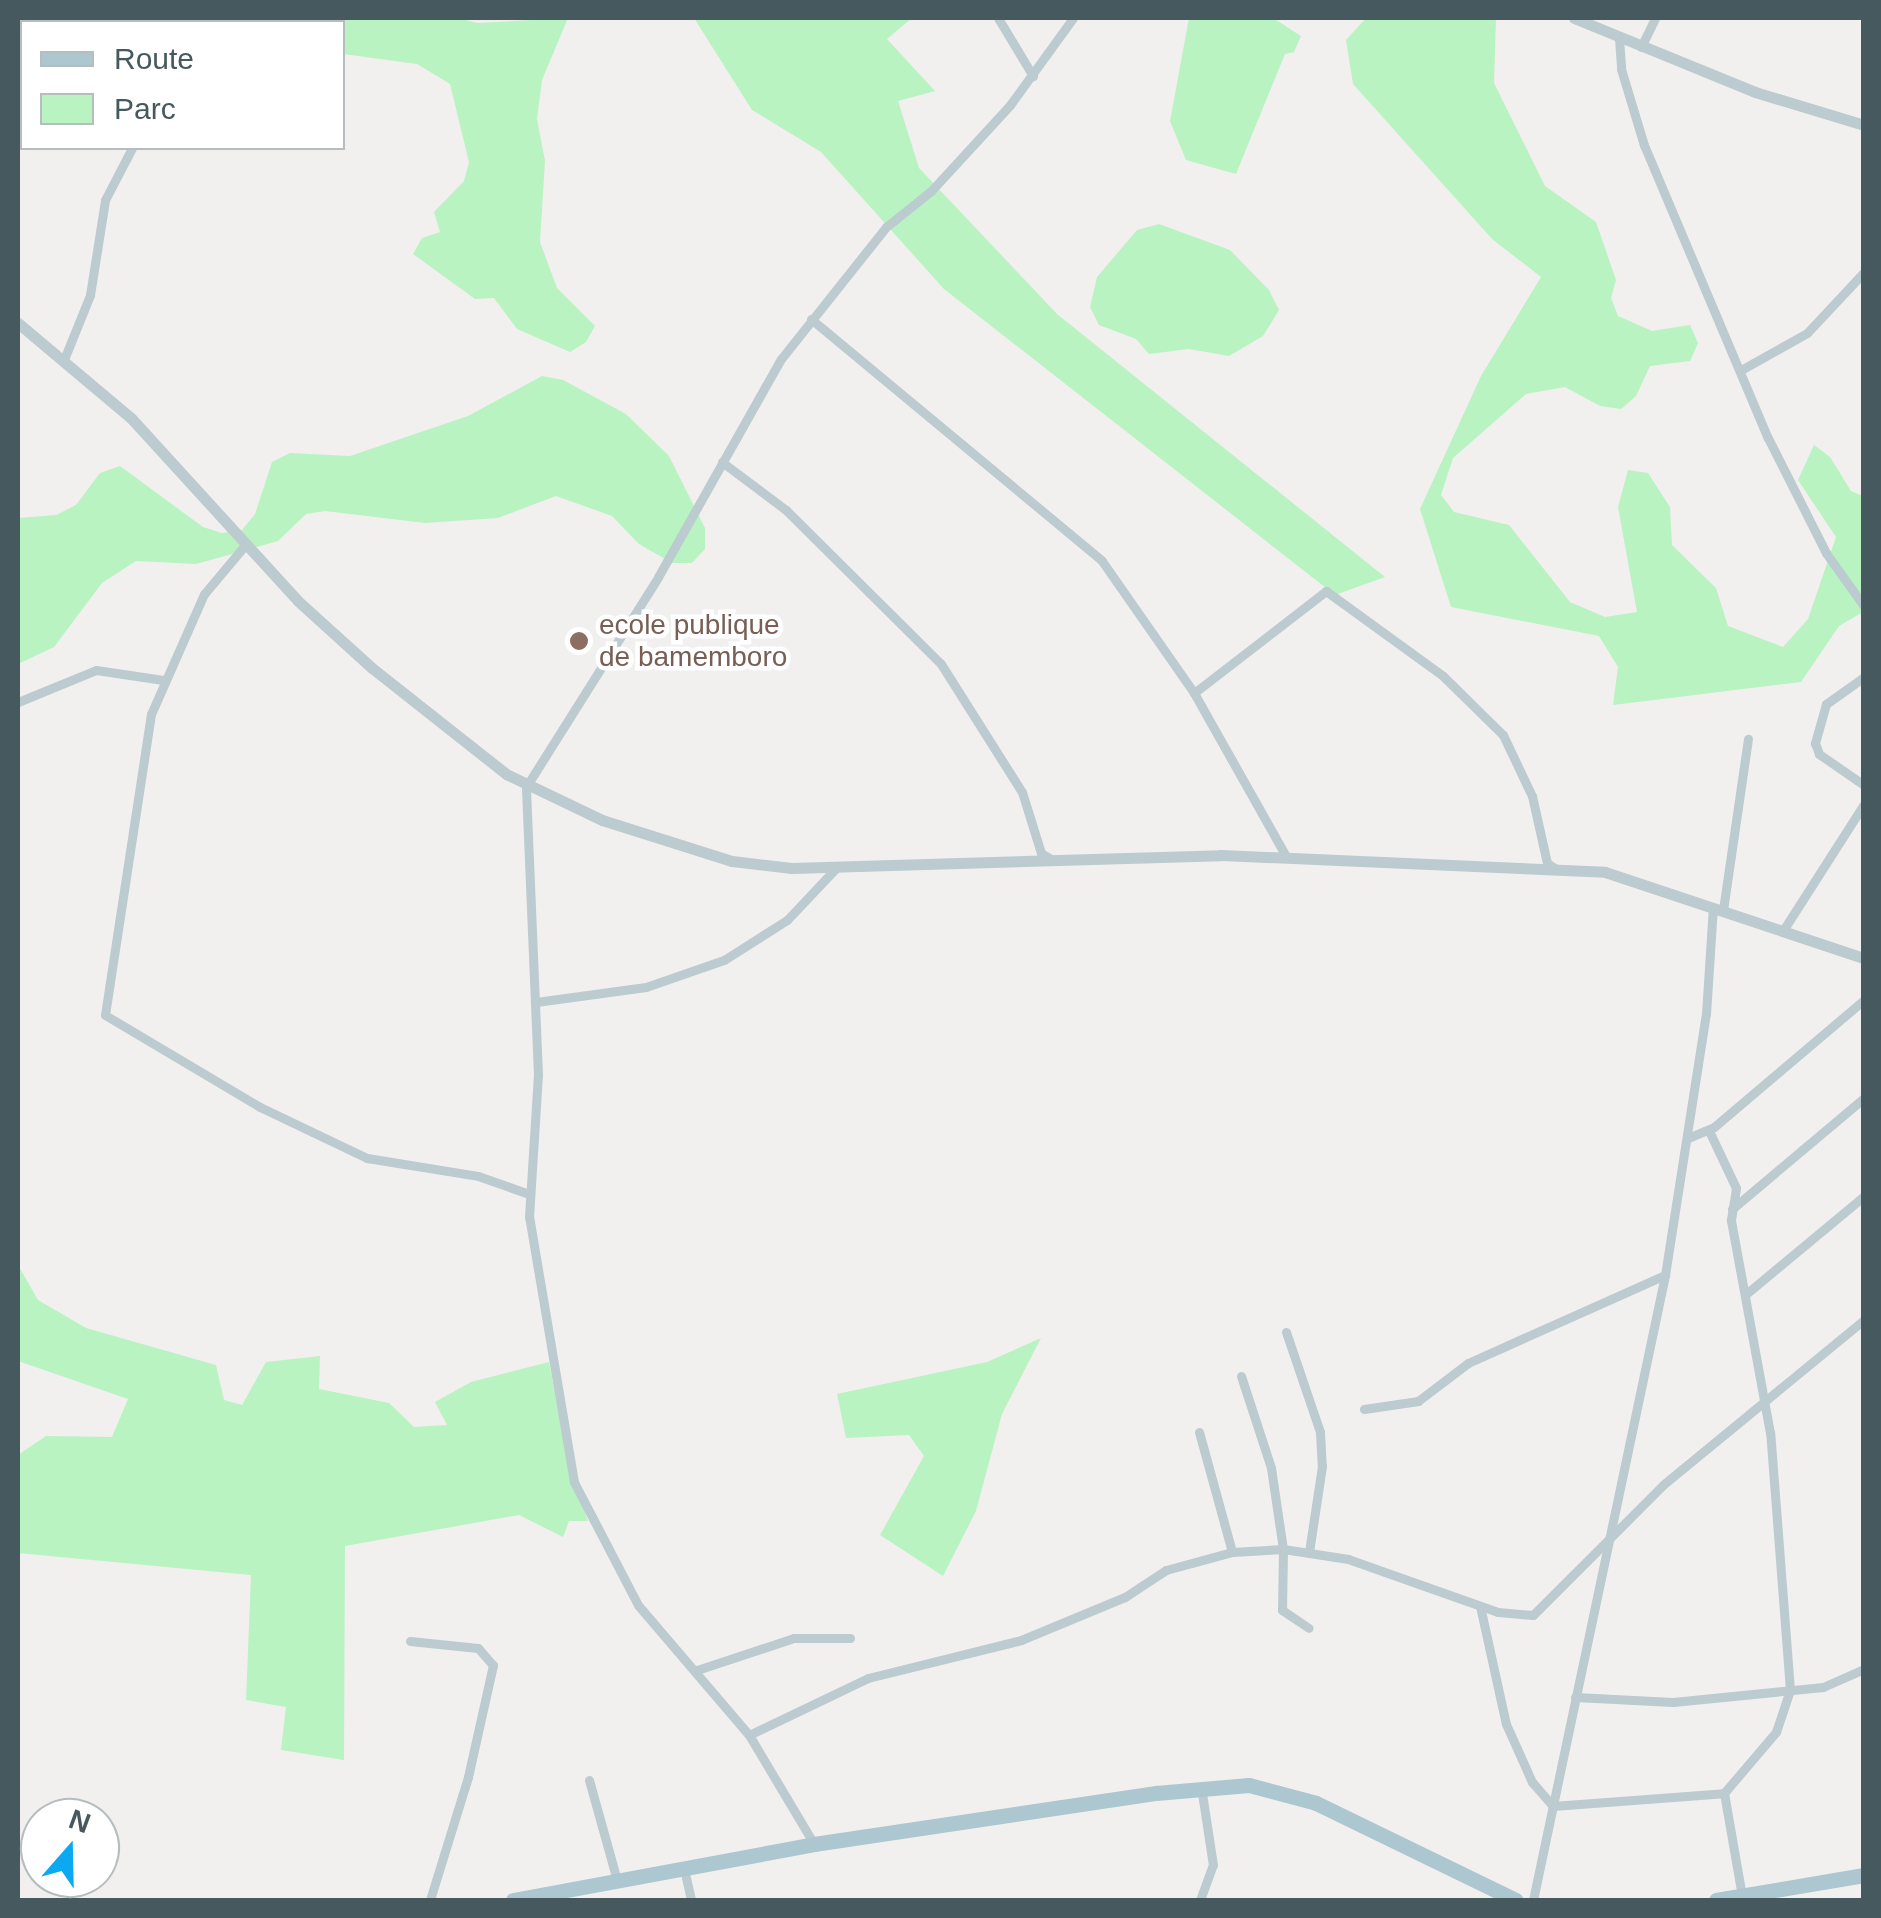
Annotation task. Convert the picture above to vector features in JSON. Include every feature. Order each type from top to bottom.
[{"type":"main road","points":[[514,1900],[814,1844],[1201,1788],[1261,1786],[1294,1794],[1516,1900]]},
{"type":"main road","points":[[1716,1900],[1864,1875]]},
{"type":"street","points":[[998,18],[1033,76]]},
{"type":"street","points":[[814,1844],[749,1735],[698,1670],[638,1605],[574,1482],[533,1262],[528,1194],[536,1002],[526,787],[722,462],[770,374],[886,227],[931,191],[1033,76],[1073,18]]},
{"type":"street","points":[[1574,18],[1755,92],[1864,124]]},
{"type":"street","points":[[1641,47],[1655,18]]},
{"type":"street","points":[[1619,38],[1620,69],[1644,145],[1792,490],[1864,606]]},
{"type":"street","points":[[65,357],[90,296],[105,200],[131,150]]},
{"type":"street","points":[[1741,370],[1807,333],[1864,272]]},
{"type":"street","points":[[811,319],[1090,548],[1194,693],[1286,856]]},
{"type":"street","points":[[18,323],[65,357],[154,440],[246,544],[372,668],[526,787],[715,856],[836,868],[1051,859],[1286,856],[1618,874],[1862,953]]},
{"type":"street","points":[[722,462],[786,510],[940,664],[1017,783],[1041,853],[1051,859]]},
{"type":"street","points":[[246,544],[204,594],[163,680],[138,771],[105,1015],[260,1106],[367,1158],[478,1176],[528,1194]]},
{"type":"street","points":[[1194,693],[1326,590],[1443,676],[1502,735],[1532,796],[1547,863],[1556,869]]},
{"type":"street","points":[[18,702],[96,670],[163,680]]},
{"type":"street","points":[[1864,677],[1826,704],[1814,743],[1819,754],[1864,785]]},
{"type":"street","points":[[1533,1900],[1614,1534],[1665,1276],[1688,1138],[1718,908],[1748,739]]},
{"type":"street","points":[[1784,929],[1864,804]]},
{"type":"street","points":[[536,1002],[646,988],[724,960],[787,920],[836,868]]},
{"type":"street","points":[[1688,1138],[1709,1131],[1864,1000]]},
{"type":"street","points":[[1732,1210],[1860,1102],[1864,1114]]},
{"type":"street","points":[[1553,1806],[1724,1793],[1776,1732],[1790,1690],[1766,1402],[1732,1210],[1734,1180],[1709,1131]]},
{"type":"street","points":[[1746,1294],[1864,1196]]},
{"type":"street","points":[[1364,1409],[1418,1401],[1468,1362],[1665,1276]]},
{"type":"street","points":[[749,1735],[868,1678],[1021,1640],[1125,1597],[1166,1570],[1232,1552],[1309,1552],[1366,1564],[1480,1606],[1533,1615],[1664,1484],[1864,1320]]},
{"type":"street","points":[[1286,1332],[1320,1432],[1321,1480],[1309,1552]]},
{"type":"street","points":[[1240,1376],[1271,1468],[1282,1549],[1284,1614],[1309,1628]]},
{"type":"street","points":[[1199,1432],[1232,1552]]},
{"type":"street","points":[[1480,1606],[1506,1724],[1532,1782],[1553,1806]]},
{"type":"street","points":[[698,1670],[794,1638],[850,1638]]},
{"type":"street","points":[[410,1641],[478,1648],[490,1654],[492,1665],[468,1777],[430,1900]]},
{"type":"street","points":[[1575,1697],[1673,1702],[1823,1687],[1864,1670]]},
{"type":"street","points":[[589,1780],[618,1880]]},
{"type":"street","points":[[1200,1900],[1213,1864],[1201,1788]]},
{"type":"street","points":[[1724,1793],[1742,1896]]},
{"type":"street","points":[[684,1869],[692,1900]]},
{"type":"green space","points":[[457,18],[478,23],[568,18],[542,80],[537,119],[545,161],[540,242],[557,288],[595,326],[586,342],[570,352],[517,329],[494,298],[475,299],[413,254],[422,238],[440,232],[434,212],[464,181],[469,162],[450,84],[417,64],[345,54],[345,20],[280,20]]},
{"type":"green space","points":[[694,18],[912,18],[887,39],[935,91],[898,101],[919,168],[1057,314],[1385,577],[1335,595],[944,289],[821,152],[752,110]]},
{"type":"green space","points":[[1189,18],[1273,18],[1301,36],[1294,52],[1285,54],[1236,174],[1186,160],[1170,121]]},
{"type":"green space","points":[[1366,18],[1496,18],[1494,83],[1545,186],[1596,222],[1616,280],[1611,298],[1618,316],[1652,331],[1690,325],[1698,343],[1690,361],[1650,366],[1636,396],[1621,409],[1600,406],[1565,387],[1526,394],[1453,458],[1441,495],[1454,512],[1509,525],[1570,602],[1605,617],[1637,612],[1618,507],[1628,470],[1648,473],[1670,507],[1672,545],[1716,588],[1728,626],[1783,647],[1808,619],[1836,537],[1798,480],[1814,445],[1830,457],[1851,491],[1863,496],[1863,612],[1839,626],[1801,682],[1613,705],[1618,667],[1599,636],[1451,607],[1420,509],[1481,376],[1541,277],[1492,239],[1353,84],[1346,40]]},
{"type":"green space","points":[[1159,224],[1230,250],[1269,290],[1279,310],[1263,336],[1229,356],[1189,349],[1149,354],[1136,339],[1099,325],[1090,307],[1097,277],[1137,230]]},
{"type":"green space","points":[[542,376],[563,380],[626,414],[669,456],[705,528],[705,549],[692,563],[672,563],[639,544],[612,516],[556,496],[498,518],[425,523],[325,511],[306,514],[278,541],[196,564],[136,561],[102,583],[54,647],[18,664],[18,518],[56,515],[76,505],[100,473],[120,466],[203,527],[222,533],[242,530],[255,514],[272,462],[290,453],[350,456],[468,416]]},
{"type":"green space","points":[[18,1265],[38,1300],[86,1328],[216,1365],[224,1400],[242,1405],[266,1362],[320,1356],[319,1389],[389,1403],[414,1427],[447,1425],[435,1402],[471,1382],[549,1362],[568,1463],[588,1521],[569,1521],[563,1537],[519,1515],[345,1546],[344,1760],[281,1750],[286,1707],[246,1700],[251,1575],[18,1553],[18,1455],[46,1436],[112,1437],[128,1399],[18,1361]]},
{"type":"green space","points":[[1041,1338],[1002,1414],[976,1511],[943,1576],[880,1535],[924,1456],[909,1435],[846,1438],[837,1394],[987,1362]]},
{"type":"place","name":"ecole publique de bamemboro","points":[[579,641]]}]
